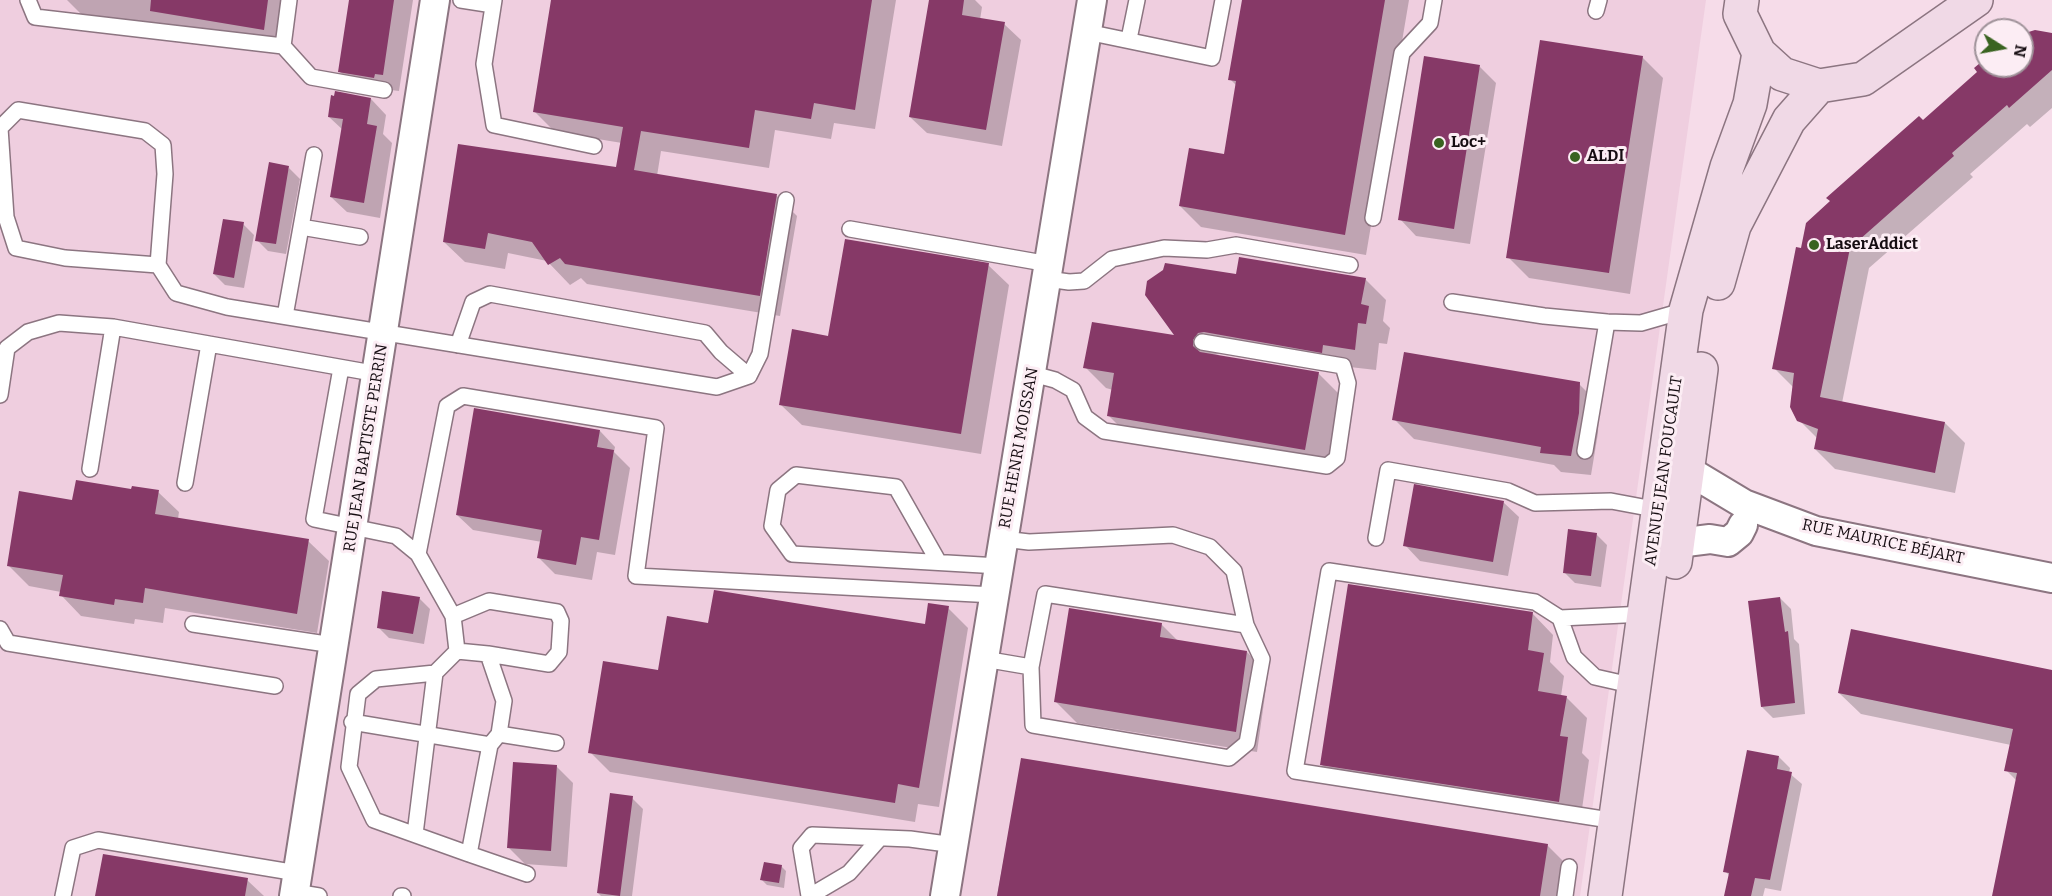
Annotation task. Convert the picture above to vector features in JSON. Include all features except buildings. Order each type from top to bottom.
[{"type":"main road","points":[[1736,5],[1759,53],[1782,74],[1819,86],[1863,79],[1977,0]]},
{"type":"main road","name":"AVENUE JEAN FOUCAULT","points":[[1605,896],[1686,310],[1727,167],[1750,104],[1759,53]]},
{"type":"main road","name":"AVENUE JEAN FOUCAULT","points":[[1626,896],[1689,471],[1707,318],[1734,226],[1789,120],[1819,86]]},
{"type":"street","name":"RUE JEAN BAPTISTE PERRIN","points":[[301,889],[333,645],[378,374],[435,0]]},
{"type":"street","name":"RUE HENRI MOISSAN","points":[[945,896],[1033,374],[1092,0]]},
{"type":"street","name":"RUE MAURICE BÉJART","points":[[1689,471],[1744,504],[1816,531],[2052,578]]},
{"type":"street","points":[[1678,543],[1710,539],[1728,542],[1739,533],[1743,525]]},
{"type":"lane","points":[[28,0],[34,17],[282,46],[311,77],[384,90]]},
{"type":"lane","points":[[282,46],[289,0]]},
{"type":"lane","points":[[461,0],[493,3],[484,64],[494,125],[594,146]]},
{"type":"lane","points":[[1129,39],[1137,0]]},
{"type":"lane","points":[[1087,32],[1212,58],[1223,0]]},
{"type":"lane","points":[[1373,218],[1402,53],[1430,23],[1434,0]]},
{"type":"lane","points":[[158,265],[65,258],[16,248],[6,217],[0,128],[18,110],[145,131],[163,146],[165,174],[158,265],[176,293],[227,307],[717,387],[749,376],[760,354],[786,200]]},
{"type":"lane","points":[[285,316],[314,155]]},
{"type":"lane","points":[[301,227],[360,237]]},
{"type":"lane","points":[[850,229],[1048,271],[1069,282],[1084,281],[1112,259],[1164,248],[1207,250],[1236,245],[1350,265]]},
{"type":"lane","points":[[458,345],[473,302],[490,294],[705,333],[749,376]]},
{"type":"lane","points":[[1452,302],[1544,316],[1607,322],[1641,323],[1686,310]]},
{"type":"lane","points":[[1585,452],[1607,322]]},
{"type":"lane","points":[[0,395],[7,348],[28,333],[59,323],[113,327],[378,374]]},
{"type":"lane","points":[[90,469],[113,327]]},
{"type":"lane","points":[[1033,374],[1055,380],[1073,390],[1085,417],[1104,431],[1327,466],[1337,458],[1348,383],[1343,366],[1202,342]]},
{"type":"lane","points":[[185,483],[209,344]]},
{"type":"lane","points":[[341,368],[314,519],[396,536],[418,554],[453,616],[457,651]]},
{"type":"lane","points":[[418,554],[447,406],[464,396],[656,428],[636,576],[994,595]]},
{"type":"lane","points":[[1376,538],[1388,470],[1508,491],[1535,503],[1611,501],[1659,510]]},
{"type":"lane","points":[[938,561],[896,487],[796,475],[778,490],[772,526],[792,554],[938,561],[1001,553],[1029,542],[1173,535],[1210,547],[1234,571],[1246,625],[1262,659],[1247,743],[1229,758],[1033,725],[1030,667],[1045,594],[1246,625]]},
{"type":"lane","points":[[1616,821],[1296,771],[1329,571],[1536,602],[1560,618],[1645,614]]},
{"type":"lane","points":[[453,616],[489,602],[557,612],[561,621],[559,652],[549,664],[457,651]]},
{"type":"lane","points":[[1560,618],[1574,657],[1595,677],[1635,686]]},
{"type":"lane","points":[[193,624],[333,645]]},
{"type":"lane","points":[[0,629],[8,642],[275,686]]},
{"type":"lane","points":[[415,834],[435,673],[457,651]]},
{"type":"lane","points":[[469,854],[504,701],[488,654]]},
{"type":"lane","points":[[984,659],[1030,667]]},
{"type":"lane","points":[[435,673],[376,679],[357,694],[352,722],[349,767],[374,820],[527,874]]},
{"type":"lane","points":[[352,722],[428,734],[556,743]]},
{"type":"lane","points":[[880,838],[849,873],[810,896],[801,848],[812,835],[910,838],[954,845]]},
{"type":"lane","points":[[63,896],[73,848],[98,840],[301,889]]},
{"type":"lane","points":[[1564,896],[1569,867]]},
{"type":"shaded area","points":[[0,0],[1706,0],[1580,896],[0,896]]},
{"type":"place","name":"Loc+","points":[[1439,143]]},
{"type":"place","name":"ALDI","points":[[1575,157]]},
{"type":"place","name":"LaserAddict","points":[[1814,245]]}]
